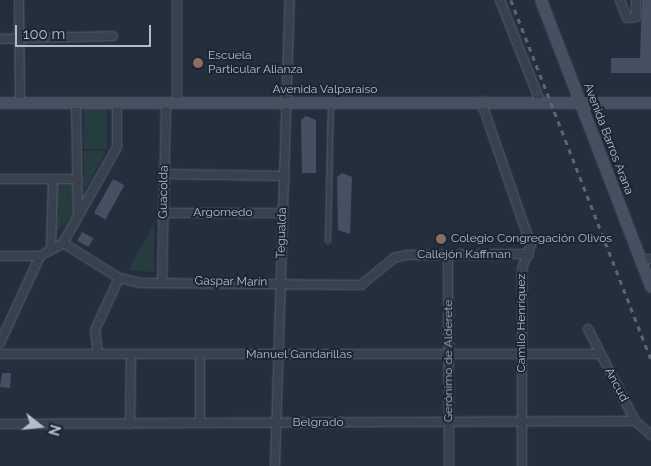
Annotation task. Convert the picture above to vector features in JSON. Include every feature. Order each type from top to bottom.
[{"type":"main road","name":"Avenida Barros Arana","points":[[541,0],[581,103],[646,259],[651,287]]},
{"type":"main road","name":"Avenida Valparaíso","points":[[0,103],[540,101],[651,103]]},
{"type":"street","points":[[19,0],[20,103]]},
{"type":"street","points":[[176,0],[177,102]]},
{"type":"street","name":"Tegualda","points":[[275,466],[277,354],[288,102],[290,0]]},
{"type":"street","points":[[500,0],[540,101]]},
{"type":"street","points":[[620,0],[627,18],[636,17],[636,0]]},
{"type":"street","points":[[0,39],[113,36]]},
{"type":"street","name":"Camilo Henríquez","points":[[482,101],[529,236],[529,254],[522,268],[522,466]]},
{"type":"street","points":[[76,103],[78,218]]},
{"type":"street","points":[[0,256],[40,256],[63,243],[117,147],[117,103]]},
{"type":"street","name":"Guacolda","points":[[162,282],[166,103]]},
{"type":"street","points":[[164,174],[285,176]]},
{"type":"street","points":[[0,179],[78,179]]},
{"type":"street","points":[[51,250],[53,179]]},
{"type":"street","name":"Argomedo","points":[[163,213],[283,214]]},
{"type":"street","name":"Gaspar Marín","points":[[63,243],[120,278],[162,282],[361,285],[399,257]]},
{"type":"street","name":"Callejón Kaffman","points":[[399,257],[529,254]]},
{"type":"street","points":[[0,343],[40,256]]},
{"type":"street","name":"Gerónimo de Alderete","points":[[448,256],[449,466]]},
{"type":"street","points":[[98,354],[94,330],[120,278]]},
{"type":"street","name":"Ancud","points":[[588,329],[635,422],[651,435]]},
{"type":"street","name":"Manuel Gandarillas","points":[[0,354],[599,354]]},
{"type":"street","points":[[130,424],[131,354]]},
{"type":"street","points":[[200,354],[200,423]]},
{"type":"street","name":"Belgrado","points":[[0,424],[635,422]]},
{"type":"lane","points":[[328,241],[331,102]]},
{"type":"green space","points":[[84,108],[107,108],[107,149],[84,149]]},
{"type":"green space","points":[[84,151],[106,151],[84,192]]},
{"type":"green space","points":[[55,178],[74,178],[74,215],[55,233]]},
{"type":"green space","points":[[154,224],[154,272],[129,270],[129,269]]},
{"type":"building","points":[[642,0],[651,0],[651,73],[611,73],[611,58],[640,58]]},
{"type":"building","points":[[306,116],[316,120],[316,173],[302,173],[301,120]]},
{"type":"building","points":[[342,173],[352,177],[350,234],[338,230],[337,177]]},
{"type":"building","points":[[113,179],[124,185],[105,219],[94,213]]},
{"type":"building","points":[[82,232],[93,238],[89,247],[77,241]]},
{"type":"building","points":[[2,373],[11,373],[10,388],[0,387]]},
{"type":"railway","points":[[511,0],[651,360]]},
{"type":"place","name":"Escuela Particular Alianza","points":[[198,63]]},
{"type":"place","name":"Colegio Congregación Olivos","points":[[441,239]]}]
